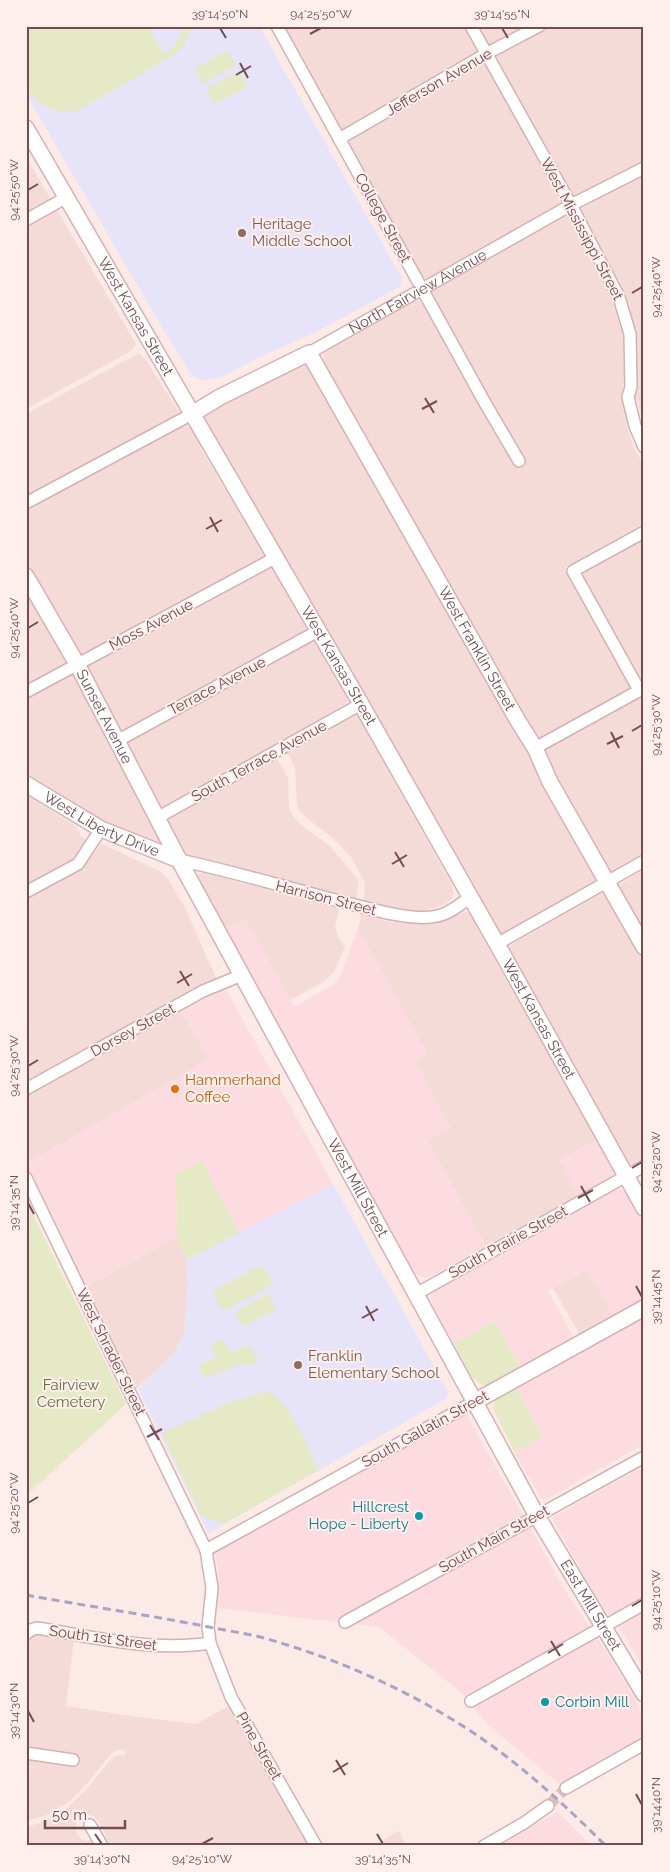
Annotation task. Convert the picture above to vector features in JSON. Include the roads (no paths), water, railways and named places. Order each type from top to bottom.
[{"type":"street","name":"College Street","points":[[278,26],[339,140],[519,462]]},
{"type":"street","name":"West Mississippi Street","points":[[470,26],[571,205],[619,297],[630,334],[631,387],[628,397],[644,447]]},
{"type":"street","name":"Jefferson Avenue","points":[[339,140],[486,54],[539,26]]},
{"type":"street","name":"West Kansas Street","points":[[26,128],[361,704],[644,1208]]},
{"type":"street","name":"North Fairview Avenue","points":[[192,414],[220,397],[309,353],[571,205],[644,168]]},
{"type":"street","points":[[26,220],[66,197]]},
{"type":"street","name":"West Franklin Street","points":[[309,353],[535,748],[550,782],[644,947]]},
{"type":"street","points":[[26,503],[192,414]]},
{"type":"street","points":[[535,748],[641,689],[573,570],[644,532]]},
{"type":"street","name":"Moss Avenue","points":[[26,692],[275,558]]},
{"type":"street","name":"Sunset Avenue","points":[[26,576],[77,664],[179,860]]},
{"type":"street","name":"Terrace Avenue","points":[[117,741],[318,631]]},
{"type":"street","name":"South Terrace Avenue","points":[[157,818],[361,704]]},
{"type":"street","name":"West Liberty Drive","points":[[26,784],[101,829],[179,860]]},
{"type":"street","points":[[26,892],[78,864],[101,829]]},
{"type":"street","name":"Harrison Street","points":[[179,860],[377,911],[421,918],[438,916],[470,897]]},
{"type":"street","name":"West Mill Street","points":[[179,860],[536,1516]]},
{"type":"street","points":[[497,944],[644,861]]},
{"type":"street","name":"Dorsey Street","points":[[26,1089],[203,991],[242,975]]},
{"type":"street","name":"South Prairie Street","points":[[416,1294],[644,1166]]},
{"type":"street","name":"West Shrader Street","points":[[26,1178],[206,1550],[212,1588],[208,1627],[210,1643]]},
{"type":"street","name":"South Gallatin Street","points":[[206,1550],[644,1308]]},
{"type":"street","name":"South Main Street","points":[[344,1622],[644,1457]]},
{"type":"street","name":"East Mill Street","points":[[536,1516],[644,1694]]},
{"type":"street","points":[[471,1701],[644,1604]]},
{"type":"street","name":"South 1st Street","points":[[27,1632],[37,1628],[144,1646],[175,1647],[210,1643]]},
{"type":"street","name":"Pine Street","points":[[210,1643],[231,1697],[316,1846]]},
{"type":"street","points":[[566,1788],[644,1744]]},
{"type":"street","points":[[26,1753],[73,1760]]},
{"type":"street","points":[[484,1846],[524,1823],[548,1806]]},
{"type":"street","points":[[90,1825],[102,1846]]},
{"type":"tunnel","points":[[548,1806],[566,1788]]},
{"type":"railway","points":[[26,1595],[257,1636],[328,1659],[360,1672],[422,1702],[480,1737],[533,1778],[606,1846]]},
{"type":"place","name":"Heritage Middle School","points":[[242,233]]},
{"type":"place","name":"Hammerhand Coffee","points":[[175,1089]]},
{"type":"place","name":"Franklin Elementary School","points":[[298,1365]]},
{"type":"place","name":"Hillcrest Hope - Liberty","points":[[419,1516]]},
{"type":"place","name":"Corbin Mill","points":[[545,1702]]},
{"type":"park label","name":"Fairview Cemetery","points":[[71,1394]]}]
